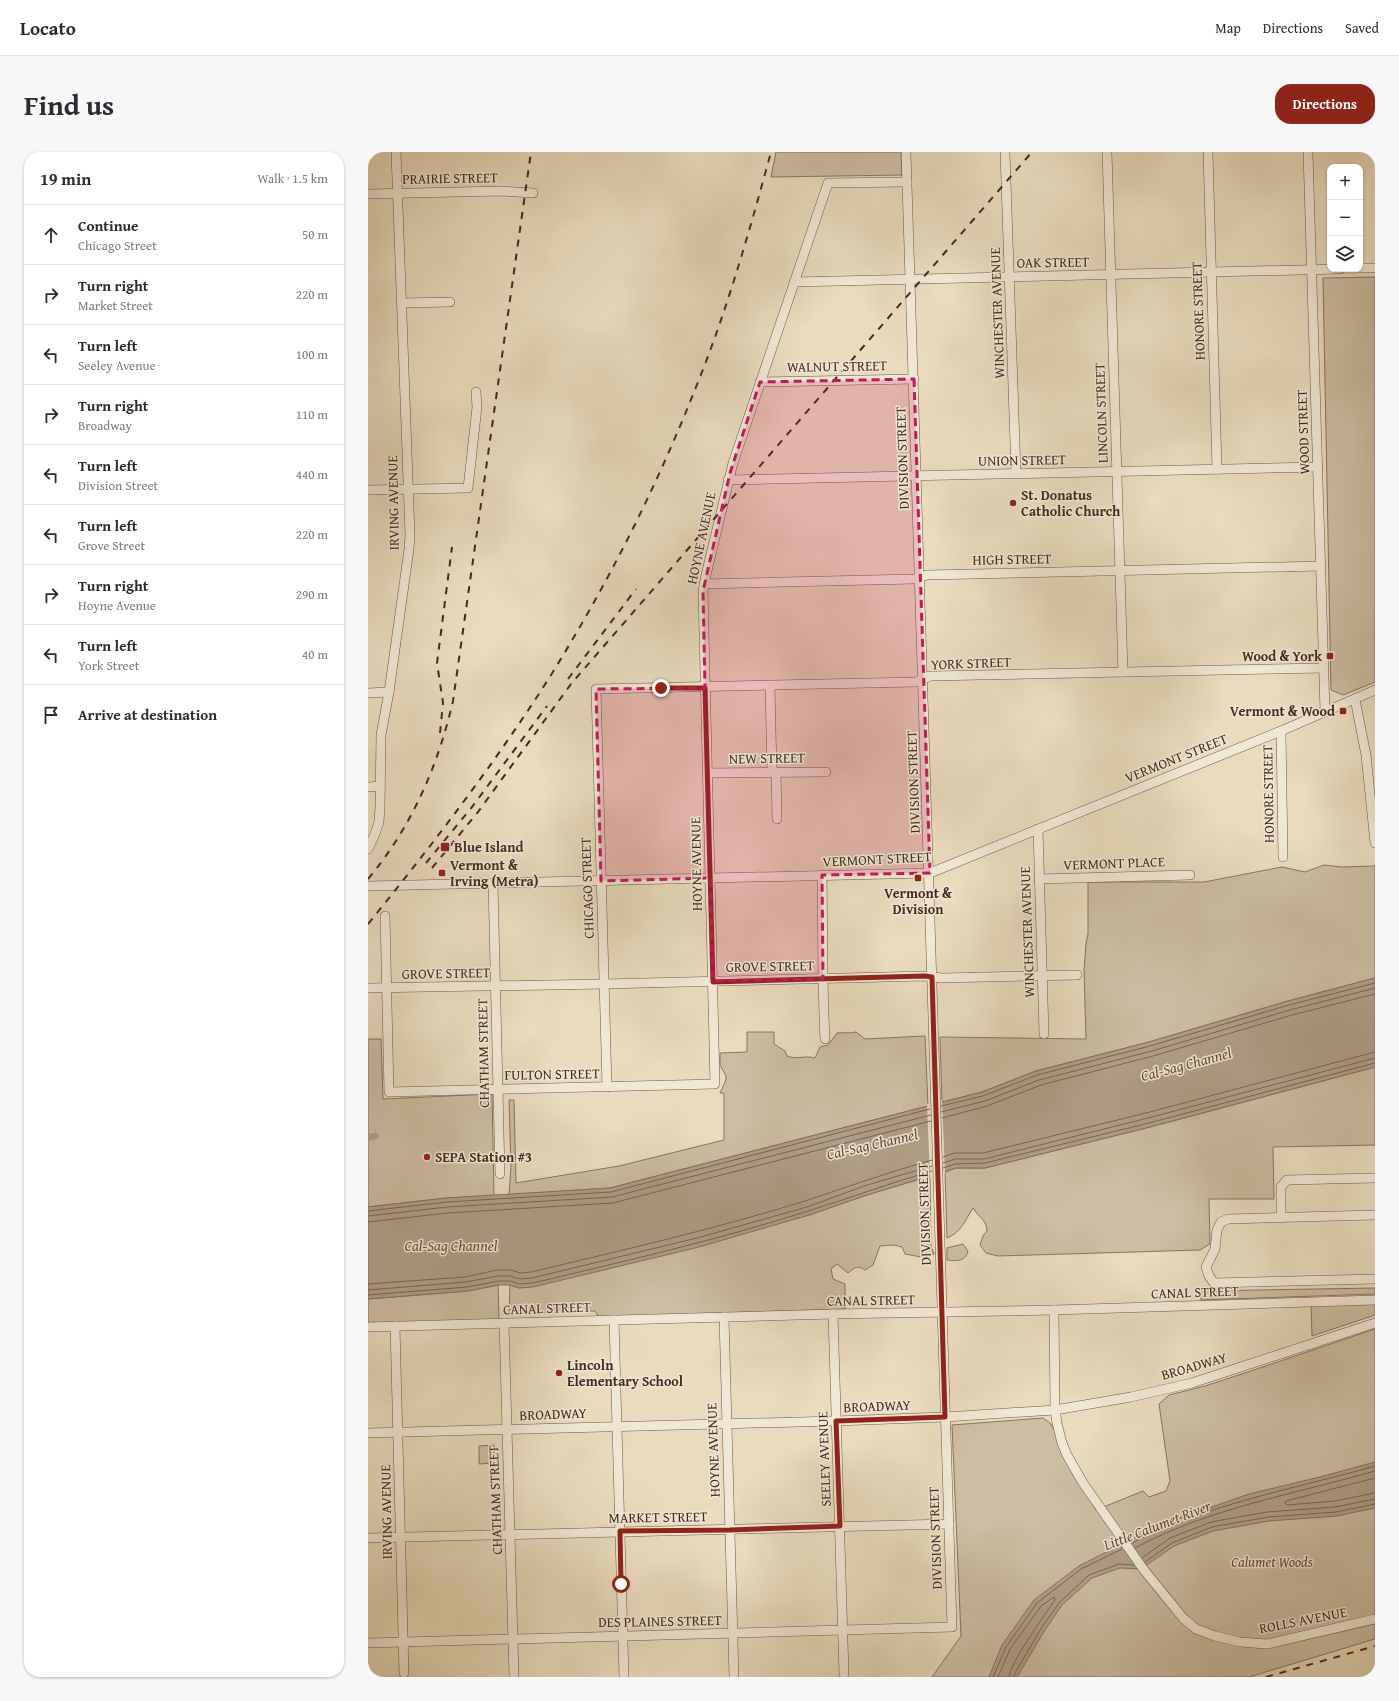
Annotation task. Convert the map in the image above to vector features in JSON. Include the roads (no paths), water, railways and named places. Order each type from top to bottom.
[{"type":"street","name":"IRVING AVENUE","points":[[368,849],[379,822],[381,735],[389,692],[409,549],[396,152]]},
{"type":"street","name":"DIVISION STREET","points":[[906,152],[930,873],[934,1094],[952,1627]]},
{"type":"street","name":"WINCHESTER AVENUE","points":[[1005,152],[1016,474]]},
{"type":"street","name":"LINCOLN STREET","points":[[1107,152],[1123,672]]},
{"type":"street","name":"HONORE STREET","points":[[1208,152],[1217,469]]},
{"type":"street","name":"WOOD STREET","points":[[1308,152],[1325,711]]},
{"type":"street","name":"HOYNE AVENUE","points":[[715,1084],[705,688],[704,584],[728,480],[828,183],[907,182]]},
{"type":"street","name":"PRAIRIE STREET","points":[[368,194],[501,191],[533,193]]},
{"type":"street","points":[[1363,268],[1375,268]]},
{"type":"street","name":"OAK STREET","points":[[794,282],[1327,269]]},
{"type":"street","points":[[402,303],[450,302]]},
{"type":"street","name":"WALNUT STREET","points":[[760,382],[914,379]]},
{"type":"street","points":[[368,490],[468,488],[477,407],[476,392]]},
{"type":"street","name":"UNION STREET","points":[[728,480],[1318,467]]},
{"type":"street","name":"HIGH STREET","points":[[704,584],[914,579],[927,576],[1321,566]]},
{"type":"street","name":"YORK STREET","points":[[596,689],[705,688],[916,682],[930,676],[1324,668]]},
{"type":"street","points":[[770,686],[777,819]]},
{"type":"street","name":"CHICAGO STREET","points":[[596,689],[600,881],[607,1087]]},
{"type":"street","name":"VERMONT STREET","points":[[368,886],[930,873],[1281,731],[1375,690]]},
{"type":"street","points":[[368,693],[389,692]]},
{"type":"street","points":[[1355,699],[1366,754],[1375,843]]},
{"type":"street","name":"HONORE STREET","points":[[1281,731],[1283,857]]},
{"type":"street","name":"NEW STREET","points":[[707,773],[826,772]]},
{"type":"street","points":[[368,786],[380,786]]},
{"type":"street","name":"WINCHESTER AVENUE","points":[[1038,829],[1044,1034]]},
{"type":"street","name":"VERMONT PLACE","points":[[1039,879],[1190,875]]},
{"type":"street","points":[[822,876],[825,1039]]},
{"type":"street","name":"CHATHAM STREET","points":[[493,883],[500,1174]]},
{"type":"street","points":[[385,916],[386,988]]},
{"type":"street","name":"GROVE STREET","points":[[368,988],[713,982],[925,976],[942,978],[1077,975]]},
{"type":"street","name":"FULTON STREET","points":[[386,988],[389,1092],[715,1084]]},
{"type":"street","points":[[1281,1218],[1281,1187],[1287,1180],[1375,1178]]},
{"type":"street","points":[[1375,1215],[1228,1220],[1221,1222],[1217,1230],[1215,1249],[1206,1267],[1208,1276],[1214,1283],[1375,1279]]},
{"type":"street","name":"CANAL STREET","points":[[368,1327],[833,1314],[1054,1310],[1375,1300]]},
{"type":"street","name":"ROLLS AVENUE","points":[[1054,1310],[1055,1410],[1056,1423],[1062,1443],[1074,1468],[1144,1570],[1182,1618],[1196,1629],[1215,1636],[1240,1642],[1267,1644],[1375,1619]]},
{"type":"street","name":"SEELEY AVENUE","points":[[833,1314],[844,1674]]},
{"type":"street","name":"HOYNE AVENUE","points":[[724,1317],[734,1677]]},
{"type":"street","points":[[614,1320],[624,1677]]},
{"type":"street","name":"CHATHAM STREET","points":[[504,1323],[514,1677]]},
{"type":"street","name":"BROADWAY","points":[[368,1433],[836,1421],[945,1417],[1055,1410],[1130,1397],[1192,1383],[1375,1323]]},
{"type":"street","name":"IRVING AVENUE","points":[[395,1326],[404,1673]]},
{"type":"street","name":"MARKET STREET","points":[[368,1538],[949,1524]]},
{"type":"street","name":"DES PLAINES STREET","points":[[368,1643],[952,1627]]},
{"type":"water","name":"Cal-Sag Channel","points":[[1375,978],[1375,1067],[1150,1127],[985,1168],[956,1168],[867,1195],[809,1215],[699,1247],[533,1287],[519,1288],[510,1285],[498,1285],[468,1291],[368,1299],[368,1207],[446,1198],[610,1188],[982,1092],[1036,1071],[1149,1042],[1288,1001]]},
{"type":"water","points":[[1375,1462],[1375,1508],[1337,1516],[1269,1521],[1213,1531],[1174,1546],[1141,1569],[1120,1568],[1092,1578],[1062,1605],[1017,1677],[989,1677],[1002,1645],[1034,1600],[1079,1566],[1157,1526],[1249,1494]]},
{"type":"waterway","points":[[368,1138],[375,1136]]},
{"type":"railway","points":[[368,879],[397,839],[421,795],[439,749],[453,701],[531,152]]},
{"type":"railway","points":[[368,924],[440,833],[486,771],[551,675],[611,572],[663,465],[706,363],[736,273],[771,152]]},
{"type":"railway","points":[[432,868],[478,812],[571,684],[1032,152]]},
{"type":"railway","points":[[440,733],[443,703],[437,663],[452,547]]},
{"type":"railway","points":[[568,679],[636,589]]},
{"type":"railway","points":[[426,863],[472,807],[547,706]]},
{"type":"railway","points":[[1266,1677],[1375,1646]]},
{"type":"place","name":"St. Donatus Catholic Church","points":[[1013,503]]},
{"type":"place","name":"Wood & York","points":[[1330,656]]},
{"type":"place","name":"Vermont & Wood","points":[[1343,711]]},
{"type":"place","name":"Blue Island","points":[[445,847]]},
{"type":"place","name":"Vermont & Irving (Metra)","points":[[442,873]]},
{"type":"place","name":"Vermont & Division","points":[[918,878]]},
{"type":"place","name":"SEPA Station #3","points":[[427,1157]]},
{"type":"place","name":"Lincoln Elementary School","points":[[559,1373]]},
{"type":"water label","name":"Little Calumet River","points":[[1157,1525]]},
{"type":"park label","name":"Calumet Woods","points":[[1272,1562]]}]
